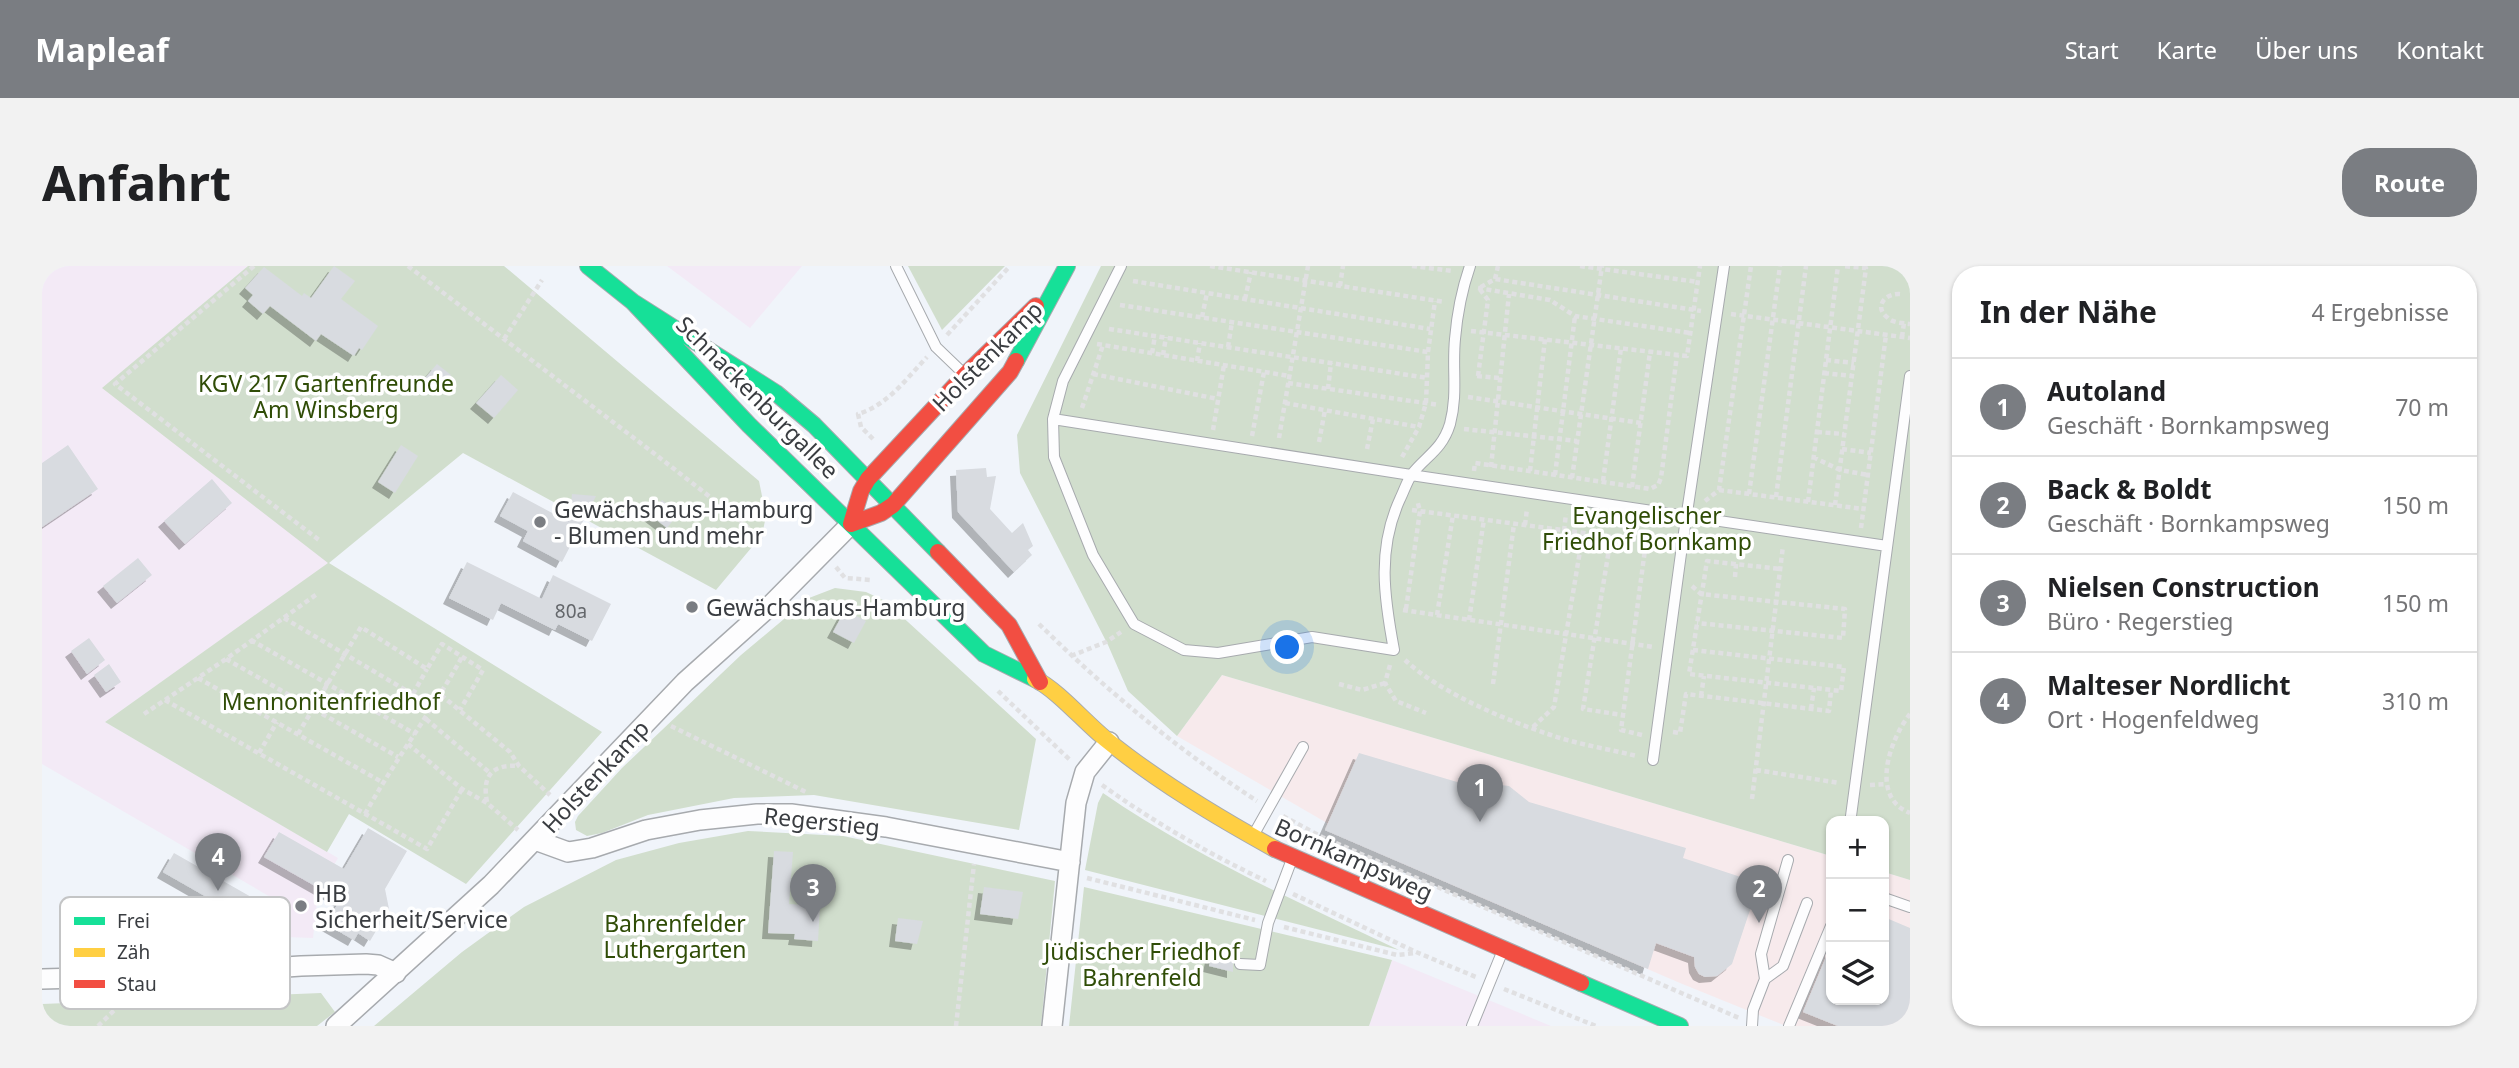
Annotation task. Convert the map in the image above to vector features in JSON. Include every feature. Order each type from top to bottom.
[{"type":"main road","name":"Schnackenburgallee","points":[[588,266],[633,302],[776,393],[814,425],[893,505]]},
{"type":"main road","name":"Holstenkamp","points":[[851,524],[881,513],[893,505],[1010,372],[1067,266]]},
{"type":"main road","name":"Holstenkamp","points":[[851,524],[867,480],[965,375],[1054,289]]},
{"type":"main road","name":"Schnackenburgallee","points":[[633,302],[749,425],[851,524]]},
{"type":"main road","name":"Bornkampsweg","points":[[893,505],[1009,625],[1040,682]]},
{"type":"main road","name":"Bornkampsweg","points":[[851,524],[984,654],[1040,682],[1109,741],[1171,787],[1252,838],[1292,858],[1680,1026]]},
{"type":"street","name":"Holstenkamp","points":[[337,1026],[491,885],[528,836],[685,682],[781,595],[851,524]]},
{"type":"street","points":[[1052,1026],[1076,803],[1085,772],[1109,741]]},
{"type":"street","name":"Regerstieg","points":[[528,836],[568,852],[592,848],[646,830],[700,820],[757,814],[791,814],[1070,862]]},
{"type":"street","points":[[290,966],[366,964],[378,965],[396,973]]},
{"type":"street","points":[[42,979],[60,979]]},
{"type":"lane","points":[[896,266],[936,347],[965,375]]},
{"type":"lane","points":[[1121,266],[1063,381],[1053,419],[1054,457],[1083,532],[1107,582],[1134,624],[1184,650],[1218,653],[1312,637],[1394,650],[1386,607],[1384,553],[1396,508],[1411,475],[1434,454],[1449,427],[1456,395],[1460,304],[1469,270]]},
{"type":"lane","points":[[1653,760],[1724,266]]},
{"type":"lane","points":[[1852,816],[1910,376]]},
{"type":"lane","points":[[1053,419],[1888,546]]},
{"type":"lane","points":[[1252,838],[1303,747]]},
{"type":"lane","points":[[1240,964],[1260,965],[1268,923],[1292,858]]},
{"type":"lane","points":[[1752,1025],[1754,1010],[1765,979],[1761,954],[1788,860]]},
{"type":"lane","points":[[1889,900],[1910,906]]},
{"type":"lane","points":[[1765,979],[1783,966],[1807,903]]},
{"type":"lane","points":[[1789,1026],[1826,938]]},
{"type":"lane","points":[[1472,1026],[1504,950]]},
{"type":"path","points":[[254,266],[115,384],[319,540]]},
{"type":"path","points":[[408,266],[670,466],[764,542]]},
{"type":"path","points":[[1210,266],[1460,304]]},
{"type":"path","points":[[1276,453],[1308,266]]},
{"type":"path","points":[[1340,286],[1343,266]]},
{"type":"path","points":[[1412,266],[1469,270]]},
{"type":"path","points":[[1495,279],[1498,266]]},
{"type":"path","points":[[1580,266],[1698,282]]},
{"type":"path","points":[[1457,329],[1687,356],[1700,266]]},
{"type":"path","points":[[1751,266],[1719,490],[1863,509]]},
{"type":"path","points":[[1749,494],[1780,266]]},
{"type":"path","points":[[1776,497],[1807,266]]},
{"type":"path","points":[[1808,502],[1840,266],[1866,268],[1835,505]]},
{"type":"path","points":[[1568,499],[1602,267]]},
{"type":"path","points":[[1245,299],[1251,272]]},
{"type":"path","points":[[1066,421],[1074,403],[1084,409],[1109,328],[1138,274]]},
{"type":"path","points":[[1479,288],[1495,279],[1694,310],[1910,338]]},
{"type":"path","points":[[504,340],[542,280]]},
{"type":"path","points":[[1133,281],[1430,329]]},
{"type":"path","points":[[1464,286],[1550,300],[1575,316],[1690,333]]},
{"type":"path","points":[[1478,376],[1488,300],[1479,288]]},
{"type":"path","points":[[1202,317],[1207,293]]},
{"type":"path","points":[[1900,294],[1892,293],[1886,296],[1882,304],[1883,312],[1889,319],[1907,323],[1902,337]]},
{"type":"path","points":[[1488,487],[1509,294]]},
{"type":"path","points":[[1402,457],[1419,427],[1426,403],[1430,329],[1435,301]]},
{"type":"path","points":[[1120,305],[1428,352]]},
{"type":"path","points":[[1552,496],[1575,316]]},
{"type":"path","points":[[1228,347],[1232,322]]},
{"type":"path","points":[[1109,328],[1428,378]]},
{"type":"path","points":[[1859,542],[1886,335]]},
{"type":"path","points":[[1152,353],[1155,336]]},
{"type":"path","points":[[1163,355],[1166,337]]},
{"type":"path","points":[[1531,471],[1545,340]]},
{"type":"path","points":[[1081,341],[1289,376]]},
{"type":"path","points":[[1197,360],[1199,343]]},
{"type":"path","points":[[1603,481],[1621,348]]},
{"type":"path","points":[[1629,508],[1650,352]]},
{"type":"path","points":[[1475,463],[1650,489],[1657,485],[1661,478],[1677,355]]},
{"type":"path","points":[[1826,360],[1854,363]]},
{"type":"path","points":[[1328,389],[1331,363]]},
{"type":"path","points":[[1198,441],[1200,428],[1212,430],[1224,365]]},
{"type":"path","points":[[1250,449],[1264,372]]},
{"type":"path","points":[[1824,373],[1852,376]]},
{"type":"path","points":[[1093,374],[1218,399]]},
{"type":"path","points":[[1456,374],[1500,378]]},
{"type":"path","points":[[1288,383],[1453,407]]},
{"type":"path","points":[[1456,395],[1641,423]]},
{"type":"path","points":[[1284,403],[1419,427]]},
{"type":"path","points":[[1319,442],[1325,410]]},
{"type":"path","points":[[1367,449],[1373,419]]},
{"type":"path","points":[[1449,427],[1577,441]]},
{"type":"path","points":[[1817,432],[1844,435]]},
{"type":"path","points":[[1842,449],[1871,453]]},
{"type":"path","points":[[1813,457],[1840,470],[1868,475]]},
{"type":"path","points":[[1406,610],[1420,511],[1411,475]]},
{"type":"path","points":[[1396,508],[1682,546]]},
{"type":"path","points":[[1437,615],[1453,515]]},
{"type":"path","points":[[1469,620],[1484,519]]},
{"type":"path","points":[[1493,684],[1514,524]]},
{"type":"path","points":[[1752,799],[1785,531]]},
{"type":"path","points":[[1533,728],[1554,707],[1583,533]]},
{"type":"path","points":[[1611,537],[1583,709],[1623,715]]},
{"type":"path","points":[[1620,730],[1646,542]]},
{"type":"path","points":[[1693,650],[1844,667],[1841,691],[1689,674],[1707,561],[1781,569]]},
{"type":"path","points":[[1735,577],[1736,564]]},
{"type":"path","points":[[144,714],[317,593]]},
{"type":"path","points":[[1697,624],[1843,638],[1845,609],[1701,594]]},
{"type":"path","points":[[1386,607],[1669,649]]},
{"type":"path","points":[[284,618],[434,707]]},
{"type":"path","points":[[1035,620],[1132,711],[1200,764],[1268,808],[1322,837],[1752,1025]]},
{"type":"path","points":[[1071,656],[1106,642],[1134,624]]},
{"type":"path","points":[[298,734],[361,627],[427,669]]},
{"type":"path","points":[[251,640],[415,734]]},
{"type":"path","points":[[413,694],[442,644],[483,670],[460,710]]},
{"type":"path","points":[[1426,713],[1396,701],[1385,683],[1394,650],[1421,675],[1442,687],[1533,728],[1653,760]]},
{"type":"path","points":[[365,814],[382,782],[434,707],[463,657]]},
{"type":"path","points":[[226,659],[398,758]]},
{"type":"path","points":[[1701,696],[1704,676]]},
{"type":"path","points":[[198,678],[382,782]]},
{"type":"path","points":[[1339,684],[1362,690],[1385,683]]},
{"type":"path","points":[[1811,709],[1814,688]]},
{"type":"path","points":[[1686,694],[1829,711],[1831,690]]},
{"type":"path","points":[[441,695],[510,752],[519,766],[554,798]]},
{"type":"path","points":[[165,700],[427,849],[462,789]]},
{"type":"path","points":[[1910,714],[1896,737],[1887,766],[1886,783],[1893,802],[1910,813]]},
{"type":"path","points":[[651,717],[825,802],[831,819]]},
{"type":"path","points":[[425,719],[490,773]]},
{"type":"path","points":[[259,753],[277,722]]},
{"type":"path","points":[[408,744],[462,789],[487,803],[528,836]]},
{"type":"path","points":[[487,803],[484,787],[490,773],[504,765],[519,766]]},
{"type":"path","points":[[1756,770],[1848,785]]},
{"type":"path","points":[[1070,862],[1085,877],[1397,956],[1416,952],[1229,863],[1147,816],[1104,787]]},
{"type":"path","points":[[956,1026],[976,846]]},
{"type":"path","points":[[98,1026],[116,1009]]},
{"type":"shaded area","points":[[42,266],[248,266],[103,388],[329,563],[105,722],[338,858],[318,893],[313,938],[290,937],[290,897],[271,897],[42,764]]},
{"type":"shaded area","points":[[667,266],[802,266],[750,328]]},
{"type":"shaded area","points":[[1222,675],[1826,855],[1826,1005],[1889,1005],[1889,874],[1910,880],[1910,1026],[1786,1026],[1325,830],[1327,823],[1177,736]]},
{"type":"shaded area","points":[[1392,960],[1551,1026],[1369,1026]]},
{"type":"green space","points":[[248,266],[504,266],[759,481],[766,516],[762,535],[716,590],[463,453],[329,563],[602,732],[466,884],[349,814],[327,852],[105,722],[328,563],[102,388]]},
{"type":"green space","points":[[908,266],[1005,266],[942,330]]},
{"type":"green space","name":"Evangelischer Friedhof Bornkamp","points":[[1101,266],[1910,266],[1910,880],[1889,874],[1889,816],[1826,816],[1826,855],[1222,675],[1177,736],[1128,691],[1108,645],[1020,473],[1017,435]]},
{"type":"green space","points":[[835,588],[866,592],[885,601],[1036,739],[1019,830],[814,795],[734,798],[648,815],[602,833],[587,836],[576,830],[575,822],[578,816],[622,768],[741,655],[809,598]]},
{"type":"green space","points":[[1103,793],[1211,858],[1399,950],[1085,870],[1098,803]]},
{"type":"green space","name":"Bahrenfelder Luthergarten","points":[[748,831],[843,836],[1055,881],[1041,1026],[374,1026],[462,952],[524,907],[616,860],[679,843]]},
{"type":"green space","name":"Jüdischer Friedhof Bahrenfeld","points":[[1084,887],[1392,960],[1369,1026],[1069,1026]]},
{"type":"green space","points":[[321,993],[335,1012],[317,1026],[42,1026],[42,1004],[60,1003],[60,1009],[290,1009],[290,994]]},
{"type":"building","points":[[334,266],[355,281],[341,299],[378,326],[362,350],[359,348],[354,356],[321,334],[316,341],[270,306],[263,314],[248,301],[253,295],[245,288],[264,267],[302,296],[304,293],[311,298]]},
{"type":"building","points":[[437,364],[451,375],[439,389],[425,378]]},
{"type":"building","points":[[501,375],[518,390],[494,418],[476,403]]},
{"type":"building","points":[[68,445],[98,489],[42,527],[42,463]]},
{"type":"building","points":[[401,445],[418,456],[395,493],[378,482]]},
{"type":"building","points":[[986,468],[987,477],[996,476],[990,509],[1012,533],[1023,523],[1033,546],[1028,550],[1032,555],[1014,572],[958,512],[956,470]]},
{"type":"building","points":[[212,479],[232,503],[185,544],[164,521]]},
{"type":"building","name":"Gewächshaus-Hamburg - Blumen und mehr","points":[[513,492],[569,522],[572,494],[596,496],[562,562],[523,541],[528,531],[500,516]]},
{"type":"building","points":[[662,500],[679,513],[667,528],[650,515]]},
{"type":"building","points":[[138,558],[152,575],[117,603],[103,586]]},
{"type":"building","points":[[467,562],[542,599],[553,575],[611,604],[592,641],[558,624],[555,630],[501,603],[493,620],[449,598]]},
{"type":"building","points":[[845,610],[866,621],[854,643],[833,632]]},
{"type":"building","points":[[89,638],[105,660],[87,674],[71,651]]},
{"type":"building","points":[[109,664],[121,682],[106,692],[94,675]]},
{"type":"building","points":[[1359,753],[1474,787],[1485,783],[1509,786],[1529,802],[1686,848],[1683,858],[1759,883],[1732,964],[1717,976],[1705,977],[1699,974],[1695,967],[1694,957],[1656,943],[1648,969],[1325,830]]},
{"type":"building","points":[[368,828],[407,851],[385,889],[389,909],[370,941],[358,933],[354,940],[326,924],[340,900],[264,857],[279,832],[344,869]]},
{"type":"building","points":[[774,851],[793,852],[789,904],[820,906],[818,941],[794,939],[795,934],[768,933]]},
{"type":"building","points":[[174,853],[251,897],[207,897],[163,872]]},
{"type":"building","points":[[984,887],[1023,892],[1018,919],[980,914]]},
{"type":"building","points":[[898,918],[923,921],[917,944],[895,941]]},
{"type":"building","points":[[1889,919],[1910,928],[1910,1026],[1838,1026],[1803,1012],[1826,957],[1826,1005],[1889,1005]]},
{"type":"building","points":[[1213,947],[1238,953],[1233,963],[1233,972],[1209,966]]},
{"type":"traffic: fast","points":[[588,266],[633,302],[776,393],[814,425],[938,552]]},
{"type":"traffic: fast","points":[[1016,361],[1067,266]]},
{"type":"traffic: fast","points":[[633,302],[749,425],[984,654],[1035,679]]},
{"type":"traffic: fast","points":[[1581,983],[1680,1026]]},
{"type":"traffic: slow","points":[[1035,679],[1148,771],[1210,812],[1275,849]]},
{"type":"traffic: jam","points":[[851,524],[861,491],[868,479],[965,375],[1036,306]]},
{"type":"traffic: jam","points":[[851,524],[881,513],[893,505],[1010,372],[1016,361]]},
{"type":"traffic: jam","points":[[938,552],[1009,625],[1040,682]]},
{"type":"traffic: jam","points":[[1275,849],[1581,983]]},
{"type":"place","name":"Gewächshaus-Hamburg - Blumen und mehr","points":[[540,522]]},
{"type":"place","name":"Gewächshaus-Hamburg","points":[[692,607]]},
{"type":"place","name":"Autoland","points":[[1480,822]]},
{"type":"place","name":"Malteser Nordlicht","points":[[218,891]]},
{"type":"place","name":"HB Sicherheit/Service","points":[[301,906]]},
{"type":"place","name":"Nielsen Construction","points":[[813,922]]},
{"type":"place","name":"Back & Boldt","points":[[1759,923]]},
{"type":"park label","name":"KGV 217 Gartenfreunde Am Winsberg","points":[[326,396]]},
{"type":"park label","name":"Mennonitenfriedhof","points":[[331,701]]}]
